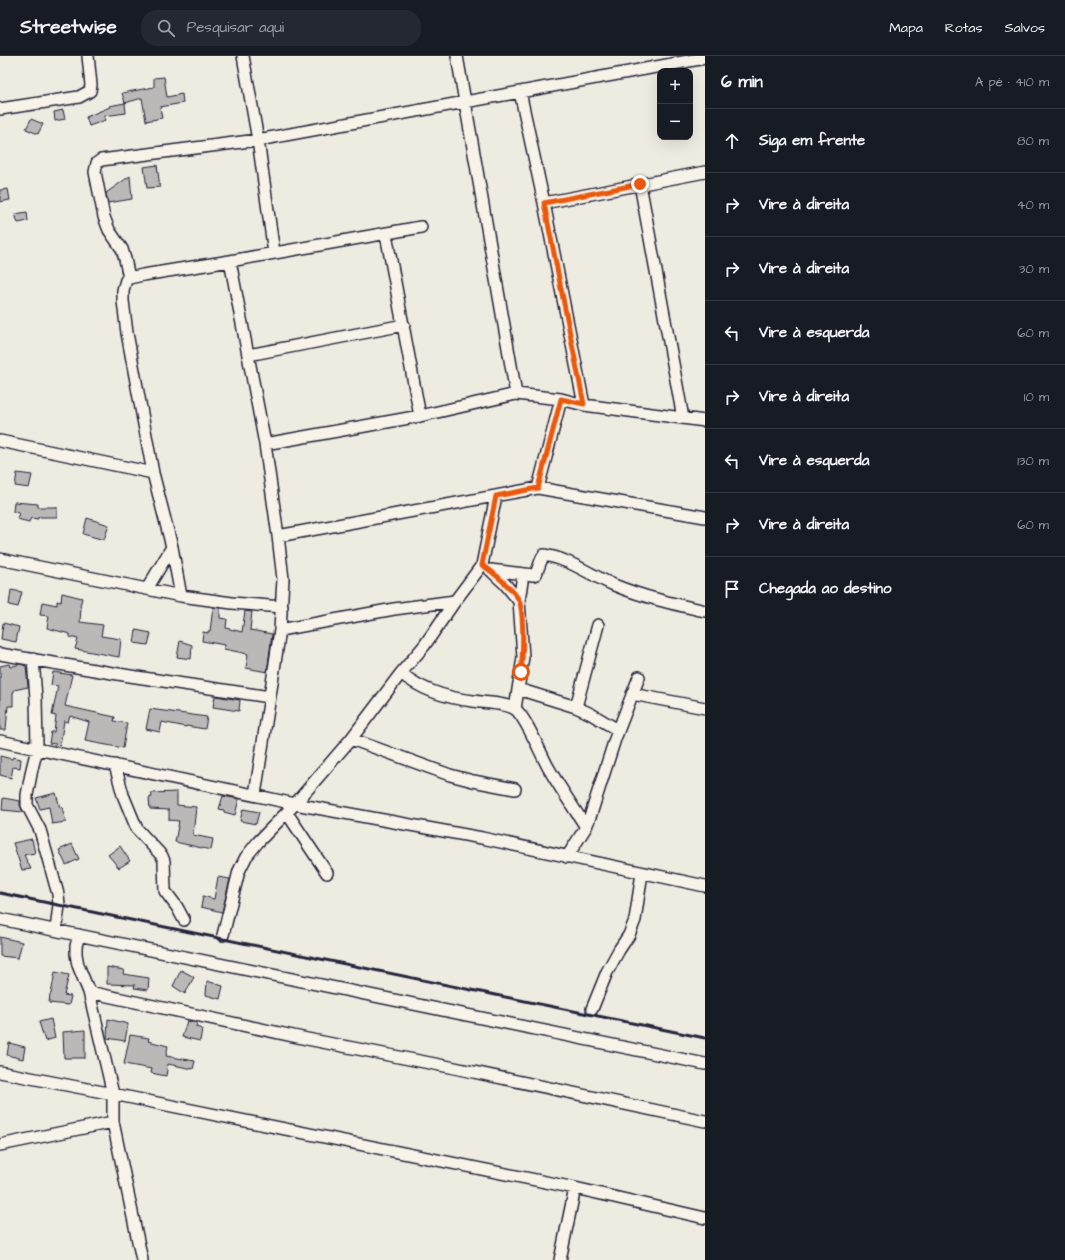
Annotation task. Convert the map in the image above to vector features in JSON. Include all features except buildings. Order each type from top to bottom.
[{"type":"street","points":[[0,109],[85,95],[90,91],[91,85],[88,56]]},
{"type":"street","points":[[243,56],[258,140],[274,253]]},
{"type":"street","points":[[457,56],[516,394]]},
{"type":"street","points":[[129,278],[122,249],[109,230],[104,217],[95,172],[97,164],[101,160],[258,140],[705,58]]},
{"type":"street","points":[[520,92],[544,203],[584,404]]},
{"type":"street","points":[[544,203],[705,172]]},
{"type":"street","points":[[640,184],[683,418]]},
{"type":"street","points":[[181,596],[172,547],[153,473],[128,333],[123,301],[123,285],[129,278],[421,227]]},
{"type":"street","points":[[386,234],[420,416]]},
{"type":"street","points":[[230,261],[265,444],[283,578],[280,630],[255,795]]},
{"type":"street","points":[[248,355],[404,325]]},
{"type":"street","points":[[265,444],[420,416],[516,394],[561,399],[584,404],[705,421]]},
{"type":"street","points":[[538,488],[561,399]]},
{"type":"street","points":[[0,441],[153,473]]},
{"type":"street","points":[[278,536],[538,488],[705,517]]},
{"type":"street","points":[[223,935],[239,871],[258,842],[287,813],[351,739],[401,673],[424,646],[455,601],[486,567],[496,496]]},
{"type":"street","points":[[147,589],[172,547]]},
{"type":"street","points":[[486,567],[524,575],[533,575],[536,574],[544,555],[554,556],[634,593],[705,611]]},
{"type":"street","points":[[0,559],[181,596],[232,603],[282,607]]},
{"type":"street","points":[[486,567],[509,588],[520,601]]},
{"type":"street","points":[[515,709],[523,656],[520,601],[524,575]]},
{"type":"street","points":[[280,630],[394,609],[455,601]]},
{"type":"street","points":[[576,707],[598,625]]},
{"type":"street","points":[[0,654],[130,676],[270,697]]},
{"type":"street","points":[[32,659],[37,705],[38,748],[27,795],[28,805],[40,830],[58,894],[59,905],[56,930]]},
{"type":"street","points":[[401,673],[420,686],[429,690],[471,701],[499,704],[515,709],[522,716],[549,768],[586,827]]},
{"type":"street","points":[[567,857],[586,827],[618,730],[639,677]]},
{"type":"street","points":[[518,689],[576,707],[618,730]]},
{"type":"street","points":[[632,694],[705,708]]},
{"type":"street","points":[[351,739],[450,775],[515,789]]},
{"type":"street","points":[[0,741],[295,804],[482,838],[705,886]]},
{"type":"street","points":[[115,765],[123,795],[137,829],[162,856],[164,861],[165,891],[177,907],[184,920]]},
{"type":"street","points":[[287,813],[327,873]]},
{"type":"street","points":[[592,1009],[608,972],[636,920],[642,873]]},
{"type":"street","points":[[0,919],[705,1064]]},
{"type":"street","points":[[79,935],[76,946],[78,965],[89,992],[113,1094],[113,1122],[142,1260]]},
{"type":"street","points":[[89,992],[307,1039],[442,1065],[705,1121]]},
{"type":"street","points":[[0,1072],[576,1188],[705,1218]]},
{"type":"street","points":[[0,1145],[113,1122]]},
{"type":"street","points":[[560,1260],[576,1188]]},
{"type":"railway","points":[[0,893],[705,1038]]},
{"type":"route","points":[[521,672],[523,656],[520,601],[505,584],[490,570],[482,565],[496,496],[538,488],[561,399],[584,404],[544,203],[640,184]]}]
